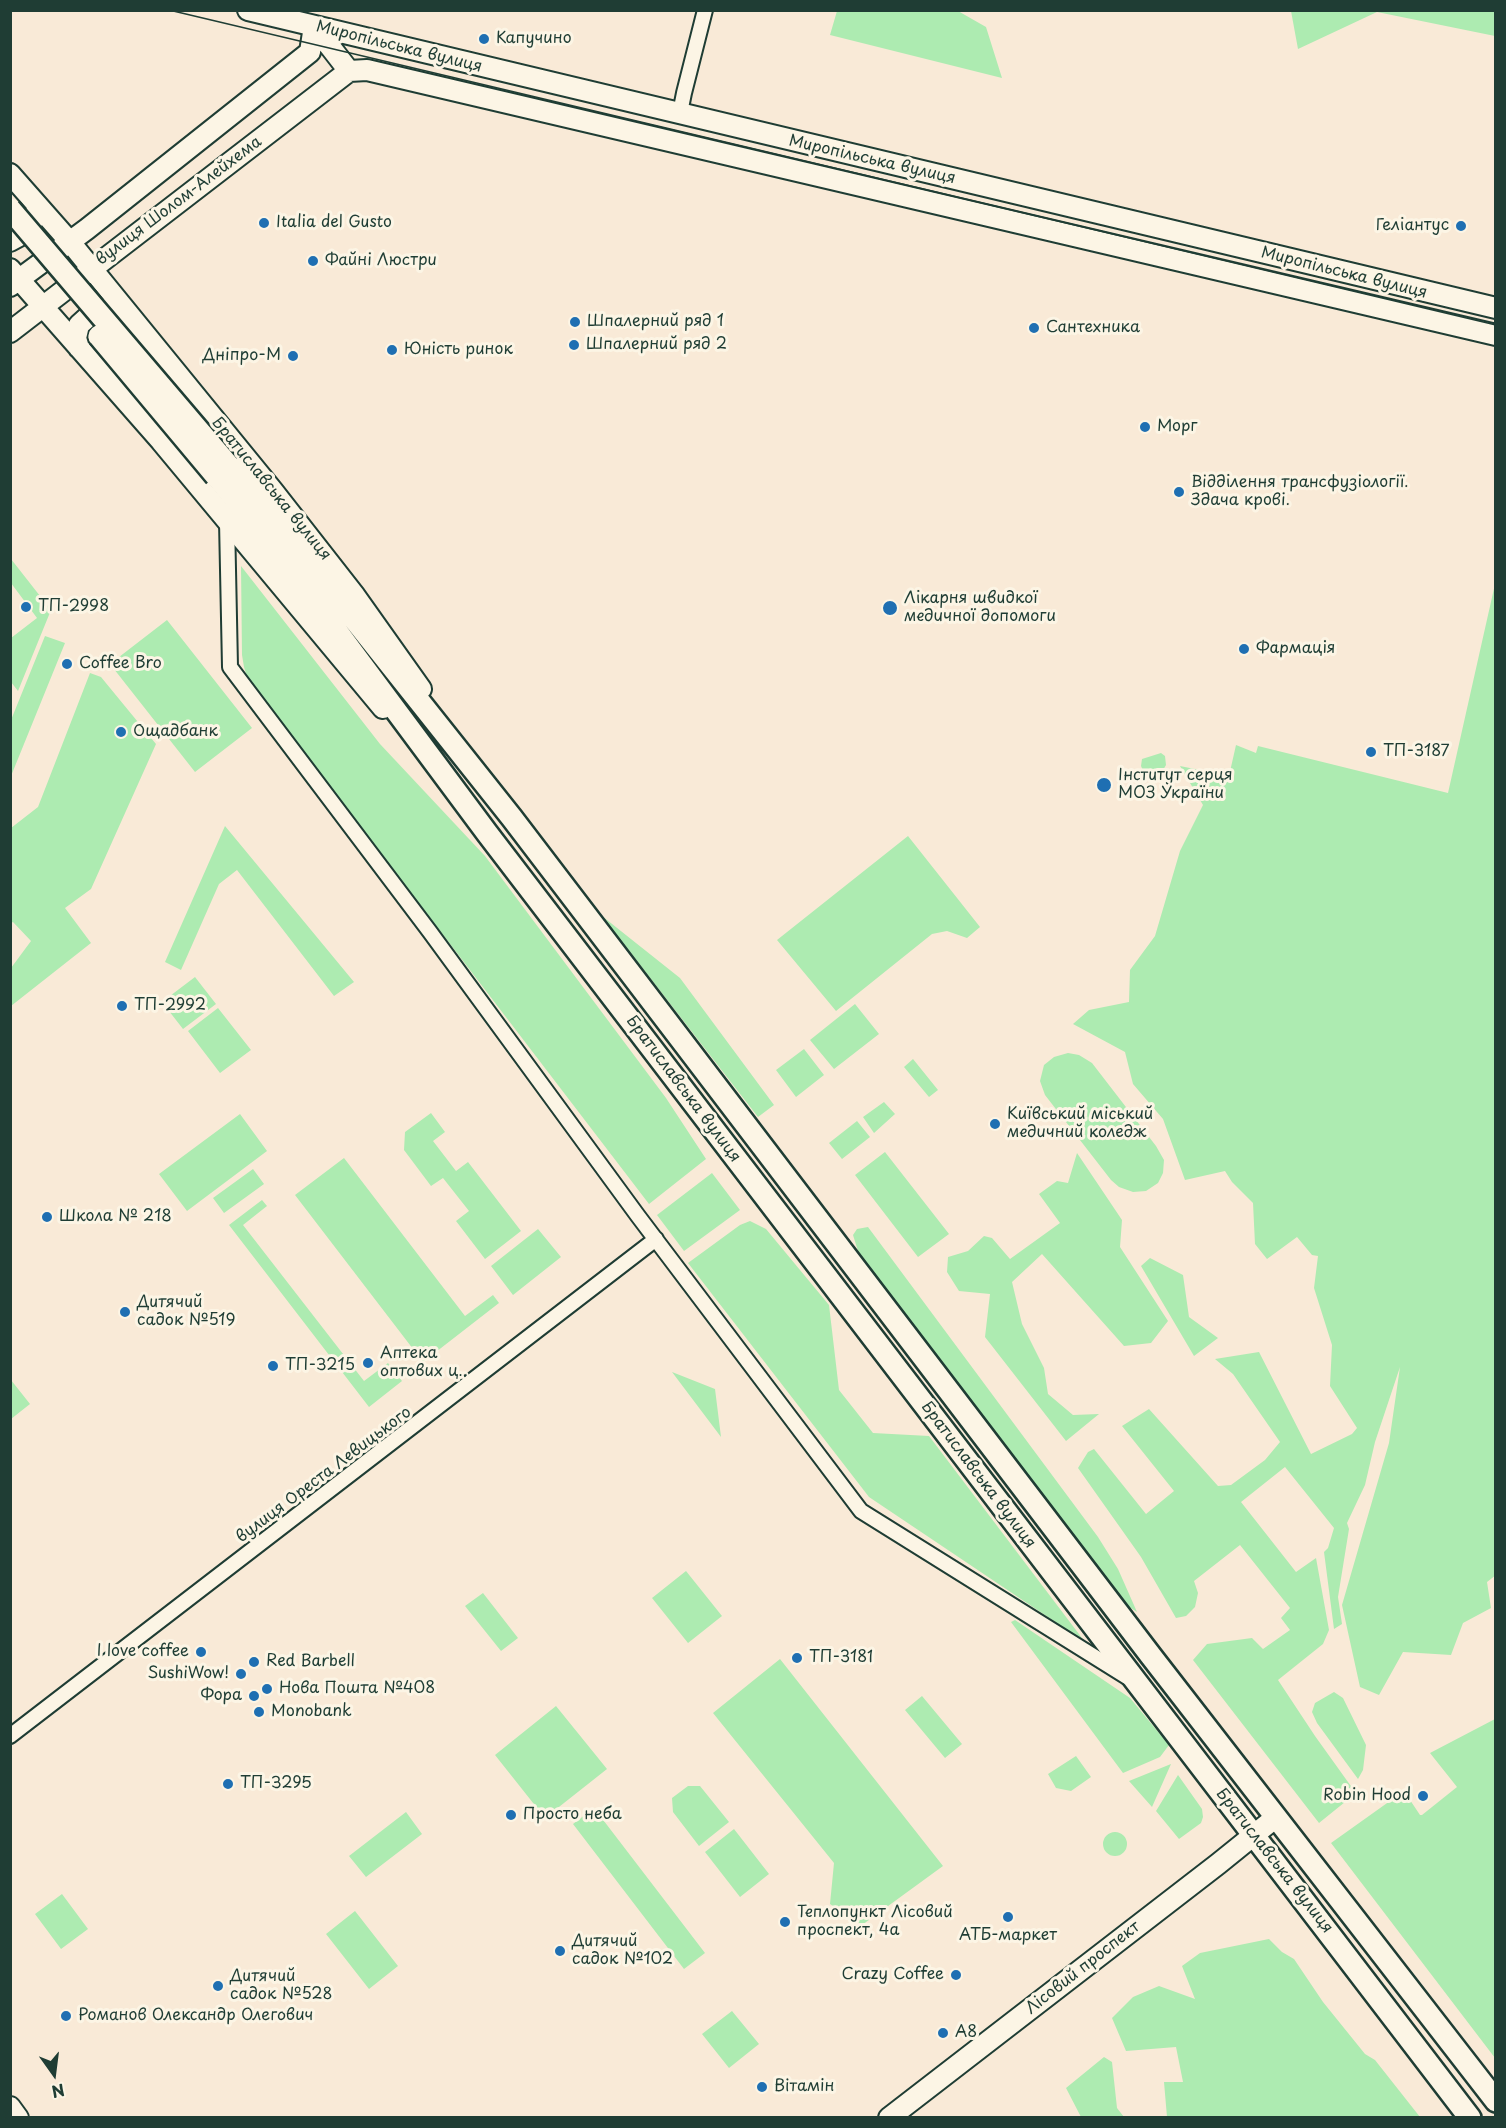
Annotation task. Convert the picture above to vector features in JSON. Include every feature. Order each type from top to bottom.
[{"type":"main road","name":"Братиславська вулиця","points":[[10,209],[222,471],[281,556],[487,832],[1470,2118]]},
{"type":"main road","name":"Братиславська вулиця","points":[[10,230],[222,471],[296,546],[512,818],[1275,1818],[1496,2101]]},
{"type":"street","name":"Миропільська вулиця","points":[[248,10],[315,18],[884,164],[1058,203],[1496,309]]},
{"type":"street","points":[[681,113],[705,10]]},
{"type":"street","points":[[315,18],[349,71]]},
{"type":"street","name":"вулиця Шолом-Алейхема","points":[[14,278],[70,242],[310,52],[315,18]]},
{"type":"street","name":"Миропільська вулиця","points":[[349,71],[367,70],[1496,335]]},
{"type":"street","name":"вулиця Шолом-Алейхема","points":[[10,332],[349,71]]},
{"type":"street","name":"Братиславська вулиця","points":[[10,174],[123,306],[355,596],[512,818]]},
{"type":"street","points":[[10,240],[23,234],[31,226],[35,212],[30,196]]},
{"type":"street","name":"Братиславська вулиця","points":[[14,278],[43,306],[161,441],[487,832]]},
{"type":"street","points":[[79,348],[76,338],[79,325],[89,316],[102,310],[123,306]]},
{"type":"street","points":[[227,521],[230,667],[423,922],[656,1239],[861,1511],[1137,1683]]},
{"type":"street","name":"вулиця Ореста Левицького","points":[[10,1736],[656,1239]]},
{"type":"street","name":"Лісовий проспект","points":[[889,2118],[1275,1818]]},
{"type":"street","points":[[10,2108],[18,2118]]},
{"type":"green space","points":[[837,11],[958,11],[986,27],[1002,78],[830,35]]},
{"type":"green space","points":[[1291,11],[1495,11],[1495,36],[1377,12],[1298,49]]},
{"type":"green space","points":[[11,559],[51,610],[18,691],[11,682],[11,638],[37,618],[11,583]]},
{"type":"green space","points":[[241,566],[380,744],[485,856],[666,1098],[706,1159],[649,1204],[248,680],[242,655]]},
{"type":"green space","points":[[1495,584],[1496,1575],[1487,1582],[1491,1608],[1463,1623],[1451,1655],[1403,1652],[1379,1695],[1360,1687],[1342,1605],[1389,1443],[1400,1367],[1375,1442],[1365,1485],[1347,1523],[1349,1529],[1338,1597],[1342,1624],[1334,1629],[1324,1552],[1328,1548],[1334,1528],[1285,1467],[1241,1502],[1296,1572],[1316,1558],[1329,1630],[1323,1644],[1278,1680],[1353,1789],[1345,1802],[1319,1823],[1193,1660],[1207,1644],[1252,1638],[1263,1649],[1290,1630],[1281,1618],[1290,1608],[1240,1545],[1194,1581],[1198,1593],[1195,1607],[1186,1616],[1176,1618],[1141,1557],[1078,1468],[1088,1452],[1094,1449],[1146,1514],[1174,1491],[1122,1426],[1149,1409],[1218,1486],[1231,1485],[1265,1460],[1280,1442],[1233,1374],[1215,1359],[1259,1352],[1311,1454],[1352,1434],[1357,1428],[1330,1386],[1332,1345],[1314,1288],[1318,1256],[1312,1255],[1297,1237],[1267,1259],[1255,1244],[1253,1203],[1232,1182],[1225,1171],[1185,1180],[1163,1119],[1133,1084],[1125,1052],[1073,1024],[1089,1010],[1129,1002],[1130,970],[1155,936],[1180,851],[1203,805],[1180,766],[1229,776],[1236,745],[1256,753],[1258,746],[1448,793]]},
{"type":"green space","points":[[167,620],[252,728],[195,772],[110,664]]},
{"type":"green space","points":[[45,636],[65,643],[11,776],[11,720]]},
{"type":"green space","points":[[90,673],[101,677],[156,744],[91,889],[65,908],[91,943],[11,1006],[11,968],[31,941],[13,922],[11,923],[11,828],[38,807]]},
{"type":"green space","points":[[1161,753],[1165,756],[1166,765],[1159,777],[1151,777],[1144,773],[1141,766],[1142,759]]},
{"type":"green space","points":[[225,826],[354,982],[334,996],[237,870],[219,884],[181,970],[165,962]]},
{"type":"green space","points":[[908,836],[980,927],[967,938],[947,931],[932,934],[836,1011],[777,940]]},
{"type":"green space","points":[[602,916],[680,978],[774,1105],[758,1117]]},
{"type":"green space","points":[[195,977],[216,1004],[183,1029],[162,1002]]},
{"type":"green space","points":[[855,1004],[879,1034],[834,1069],[810,1040]]},
{"type":"green space","points":[[218,1008],[251,1050],[220,1073],[188,1031]]},
{"type":"green space","points":[[804,1049],[824,1075],[796,1097],[776,1070]]},
{"type":"green space","points":[[1068,1053],[1079,1055],[1092,1063],[1156,1146],[1164,1160],[1163,1173],[1158,1183],[1146,1191],[1133,1192],[1119,1187],[1111,1180],[1045,1095],[1040,1081],[1044,1065],[1054,1057]]},
{"type":"green space","points":[[913,1059],[938,1090],[929,1097],[904,1067]]},
{"type":"green space","points":[[884,1102],[895,1114],[874,1133],[863,1117]]},
{"type":"green space","points":[[431,1113],[445,1132],[433,1141],[456,1171],[468,1162],[521,1231],[485,1259],[456,1221],[469,1211],[443,1178],[431,1186],[404,1150],[405,1132]]},
{"type":"green space","points":[[240,1114],[267,1151],[187,1211],[159,1174]]},
{"type":"green space","points":[[857,1121],[870,1137],[842,1159],[829,1143]]},
{"type":"green space","points":[[885,1152],[949,1234],[918,1257],[855,1175]]},
{"type":"green space","points":[[1077,1153],[1122,1220],[1120,1247],[1168,1321],[1151,1343],[1124,1346],[1042,1254],[1012,1282],[1022,1324],[1044,1368],[1048,1394],[1073,1415],[1099,1414],[1066,1441],[985,1337],[990,1294],[959,1291],[947,1272],[948,1257],[968,1251],[984,1236],[992,1238],[1010,1259],[1060,1223],[1039,1194],[1057,1181],[1068,1183]]},
{"type":"green space","points":[[344,1158],[465,1316],[493,1295],[499,1303],[423,1362],[295,1195]]},
{"type":"green space","points":[[253,1169],[264,1184],[224,1213],[213,1198]]},
{"type":"green space","points":[[712,1173],[740,1210],[684,1251],[657,1215]]},
{"type":"green space","points":[[262,1200],[267,1206],[243,1225],[364,1381],[388,1363],[402,1381],[369,1407],[229,1225]]},
{"type":"green space","points":[[750,1221],[766,1229],[829,1305],[839,1390],[873,1433],[929,1436],[1085,1642],[869,1497],[688,1263],[740,1225]]},
{"type":"green space","points":[[868,1227],[1098,1537],[1118,1569],[1137,1612],[1117,1599],[858,1251],[853,1235],[857,1229]]},
{"type":"green space","points":[[538,1229],[561,1257],[513,1295],[491,1266]]},
{"type":"green space","points":[[1150,1258],[1183,1275],[1189,1317],[1218,1338],[1194,1356],[1141,1266]]},
{"type":"green space","points":[[672,1372],[715,1389],[721,1437]]},
{"type":"green space","points":[[11,1380],[30,1404],[11,1419]]},
{"type":"green space","points":[[686,1571],[722,1616],[688,1643],[652,1598]]},
{"type":"green space","points":[[483,1593],[518,1638],[501,1651],[465,1606]]},
{"type":"green space","points":[[1015,1620],[1130,1698],[1169,1745],[1160,1757],[1123,1773],[1011,1622]]},
{"type":"green space","points":[[780,1659],[943,1866],[862,1925],[830,1904],[834,1863],[713,1713]]},
{"type":"green space","points":[[1334,1692],[1343,1698],[1366,1745],[1363,1770],[1358,1779],[1317,1723],[1312,1712],[1315,1703]]},
{"type":"green space","points":[[922,1696],[962,1744],[945,1758],[905,1710]]},
{"type":"green space","points":[[556,1706],[607,1769],[545,1818],[495,1755]]},
{"type":"green space","points":[[1495,1719],[1495,2058],[1331,1843],[1404,1791],[1422,1815],[1457,1787],[1430,1753]]},
{"type":"green space","points":[[1076,1756],[1091,1777],[1071,1791],[1056,1788],[1048,1774]]},
{"type":"green space","points":[[1171,1764],[1152,1807],[1129,1781]]},
{"type":"green space","points":[[1178,1775],[1202,1809],[1203,1817],[1201,1823],[1179,1839],[1156,1811]]},
{"type":"green space","points":[[688,1786],[700,1786],[729,1822],[699,1846],[673,1812],[672,1798]]},
{"type":"green space","points":[[594,1808],[705,1953],[684,1969],[573,1824]]},
{"type":"green space","points":[[406,1812],[422,1834],[366,1877],[349,1856]]},
{"type":"green space","points":[[734,1829],[769,1874],[740,1897],[705,1852]]},
{"type":"green space","points":[[1115,1832],[1124,1835],[1127,1844],[1124,1853],[1115,1856],[1106,1853],[1103,1844],[1106,1835]]},
{"type":"green space","points":[[62,1894],[88,1929],[61,1949],[35,1914]]},
{"type":"green space","points":[[355,1911],[398,1966],[369,1989],[326,1934]]},
{"type":"green space","points":[[1269,1939],[1282,1952],[1294,1959],[1323,2002],[1365,2054],[1375,2060],[1420,2117],[1167,2117],[1164,2082],[1183,2082],[1176,2047],[1126,2051],[1112,2018],[1133,1997],[1159,1986],[1195,1999],[1182,1966],[1200,1953]]},
{"type":"green space","points":[[732,2011],[759,2044],[729,2068],[702,2034]]},
{"type":"green space","points":[[1104,2057],[1112,2062],[1117,2108],[1124,2117],[1081,2117],[1066,2088]]},
{"type":"tram line","points":[[169,10],[1496,325]]},
{"type":"place","name":"Капучино","points":[[484,39]]},
{"type":"place","name":"Italia del Gusto","points":[[264,223]]},
{"type":"place","name":"Геліантус","points":[[1461,226]]},
{"type":"place","name":"Файні Люстри","points":[[313,261]]},
{"type":"place","name":"Шпалерний ряд 1","points":[[575,322]]},
{"type":"place","name":"Сантехника","points":[[1034,328]]},
{"type":"place","name":"Шпалерний ряд 2","points":[[574,345]]},
{"type":"place","name":"Юність ринок","points":[[392,350]]},
{"type":"place","name":"Дніпро-М","points":[[293,356]]},
{"type":"place","name":"Морг","points":[[1145,427]]},
{"type":"place","name":"Відділення трансфузіології. Здача крові.","points":[[1179,492]]},
{"type":"place","name":"ТП-2998","points":[[26,607]]},
{"type":"place","name":"Лікарня швидкої медичної допомоги","points":[[890,608]]},
{"type":"place","name":"Фармація","points":[[1244,649]]},
{"type":"place","name":"Coffee Bro","points":[[67,664]]},
{"type":"place","name":"Ощадбанк","points":[[121,732]]},
{"type":"place","name":"ТП-3187","points":[[1371,752]]},
{"type":"place","name":"Інститут серця МОЗ України","points":[[1104,785]]},
{"type":"place","name":"ТП-2992","points":[[122,1006]]},
{"type":"place","name":"Київський міський медичний коледж","points":[[995,1124]]},
{"type":"place","name":"Школа № 218","points":[[47,1217]]},
{"type":"place","name":"Дитячий садок №519","points":[[125,1312]]},
{"type":"place","name":"Аптека оптових ц..","points":[[368,1363]]},
{"type":"place","name":"ТП-3215","points":[[273,1366]]},
{"type":"place","name":"I love coffee","points":[[201,1652]]},
{"type":"place","name":"ТП-3181","points":[[797,1658]]},
{"type":"place","name":"Red Barbell","points":[[254,1662]]},
{"type":"place","name":"SushiWow!","points":[[241,1674]]},
{"type":"place","name":"Нова Пошта №408","points":[[267,1689]]},
{"type":"place","name":"Фора","points":[[254,1696]]},
{"type":"place","name":"Monobank","points":[[259,1712]]},
{"type":"place","name":"ТП-3295","points":[[228,1784]]},
{"type":"place","name":"Robin Hood","points":[[1423,1796]]},
{"type":"place","name":"Просто неба","points":[[511,1815]]},
{"type":"place","name":"АТБ-маркет","points":[[1008,1917]]},
{"type":"place","name":"Теплопункт Лісовий проспект, 4а","points":[[785,1922]]},
{"type":"place","name":"Дитячий садок №102","points":[[560,1951]]},
{"type":"place","name":"Crazy Coffee","points":[[956,1975]]},
{"type":"place","name":"Дитячий садок №528","points":[[218,1986]]},
{"type":"place","name":"Романов Олександр Олегович","points":[[66,2016]]},
{"type":"place","name":"А8","points":[[943,2033]]},
{"type":"place","name":"Вітамін","points":[[762,2087]]}]
